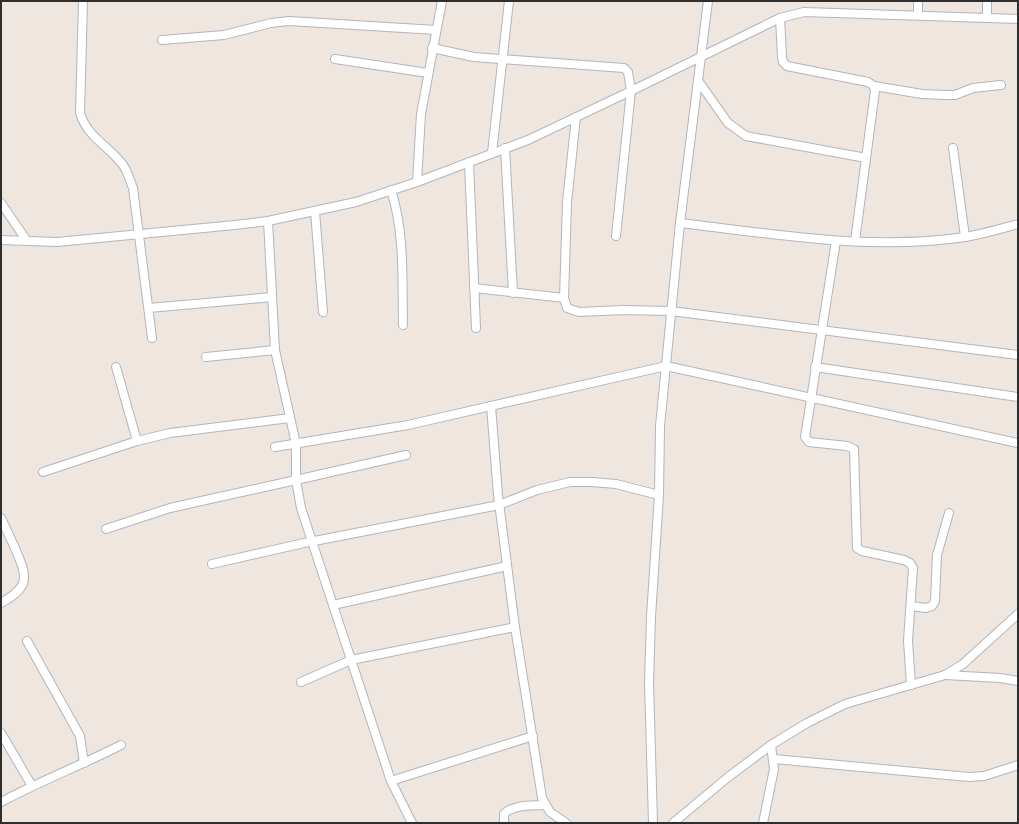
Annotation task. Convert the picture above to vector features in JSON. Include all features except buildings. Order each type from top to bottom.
[{"type":"street","points":[[83,1],[80,113],[88,132],[112,153],[124,166],[133,188],[152,338]]},
{"type":"street","points":[[417,182],[421,114],[432,48],[442,1]]},
{"type":"street","points":[[492,153],[510,1]]},
{"type":"street","points":[[653,823],[649,682],[651,617],[659,495],[660,426],[680,223],[708,1]]},
{"type":"street","points":[[918,1],[918,16]]},
{"type":"street","points":[[987,1],[987,18]]},
{"type":"street","points":[[1,240],[57,242],[268,221],[356,202],[417,182],[528,140],[631,92],[702,55],[780,18],[804,12],[1018,20]]},
{"type":"street","points":[[780,18],[782,57],[786,66],[868,82],[874,86],[940,96],[955,95],[973,88],[1001,85]]},
{"type":"street","points":[[162,40],[224,35],[289,20],[436,30]]},
{"type":"street","points":[[432,48],[474,57],[624,68],[630,76],[631,92],[616,236]]},
{"type":"street","points":[[335,59],[428,73]]},
{"type":"street","points":[[698,82],[728,123],[746,136],[866,158]]},
{"type":"street","points":[[855,241],[876,91],[874,86]]},
{"type":"street","points":[[576,117],[567,202],[564,298],[567,308],[579,312],[603,310],[671,311],[1018,355]]},
{"type":"street","points":[[505,148],[513,292]]},
{"type":"street","points":[[953,148],[965,237]]},
{"type":"street","points":[[469,162],[476,328]]},
{"type":"street","points":[[391,190],[397,207],[403,284],[402,325]]},
{"type":"street","points":[[1,203],[27,241]]},
{"type":"street","points":[[315,211],[323,312]]},
{"type":"street","points":[[268,221],[275,350],[296,444],[296,480],[301,508],[391,781],[412,823]]},
{"type":"street","points":[[680,223],[836,241],[904,243],[965,237],[1018,224]]},
{"type":"street","points":[[836,241],[805,437],[809,442],[847,446],[854,450],[857,548],[862,552],[904,560],[910,563],[913,568],[914,577],[908,641],[911,685]]},
{"type":"street","points":[[474,288],[564,298]]},
{"type":"street","points":[[149,308],[272,297]]},
{"type":"street","points":[[206,357],[275,350]]},
{"type":"street","points":[[275,447],[408,425],[666,366],[1018,443]]},
{"type":"street","points":[[116,367],[137,441]]},
{"type":"street","points":[[815,367],[1018,397]]},
{"type":"street","points":[[491,406],[499,505],[542,798],[545,805],[557,818],[566,823]]},
{"type":"street","points":[[43,472],[137,441],[170,433],[290,418]]},
{"type":"street","points":[[106,529],[170,508],[406,455]]},
{"type":"street","points":[[212,564],[312,542],[499,505],[538,490],[570,482],[616,484],[659,495]]},
{"type":"street","points":[[911,606],[926,608],[932,606],[935,602],[937,555],[949,513]]},
{"type":"street","points":[[1,518],[24,569],[25,578],[22,588],[15,595],[1,603]]},
{"type":"street","points":[[333,605],[507,566]]},
{"type":"street","points":[[673,823],[727,778],[771,745],[825,712],[845,704],[945,675],[963,664],[1018,614]]},
{"type":"street","points":[[302,682],[351,660],[516,627]]},
{"type":"street","points":[[27,641],[80,736],[84,764]]},
{"type":"street","points":[[945,675],[1000,678],[1018,681]]},
{"type":"street","points":[[1,733],[32,786]]},
{"type":"street","points":[[391,781],[533,736]]},
{"type":"street","points":[[1,802],[32,786],[84,764],[121,744]]},
{"type":"street","points":[[763,823],[774,769],[774,759],[771,745]]},
{"type":"street","points":[[774,759],[969,777],[984,776],[1018,765]]},
{"type":"street","points":[[504,823],[504,814],[508,810],[545,805]]}]
